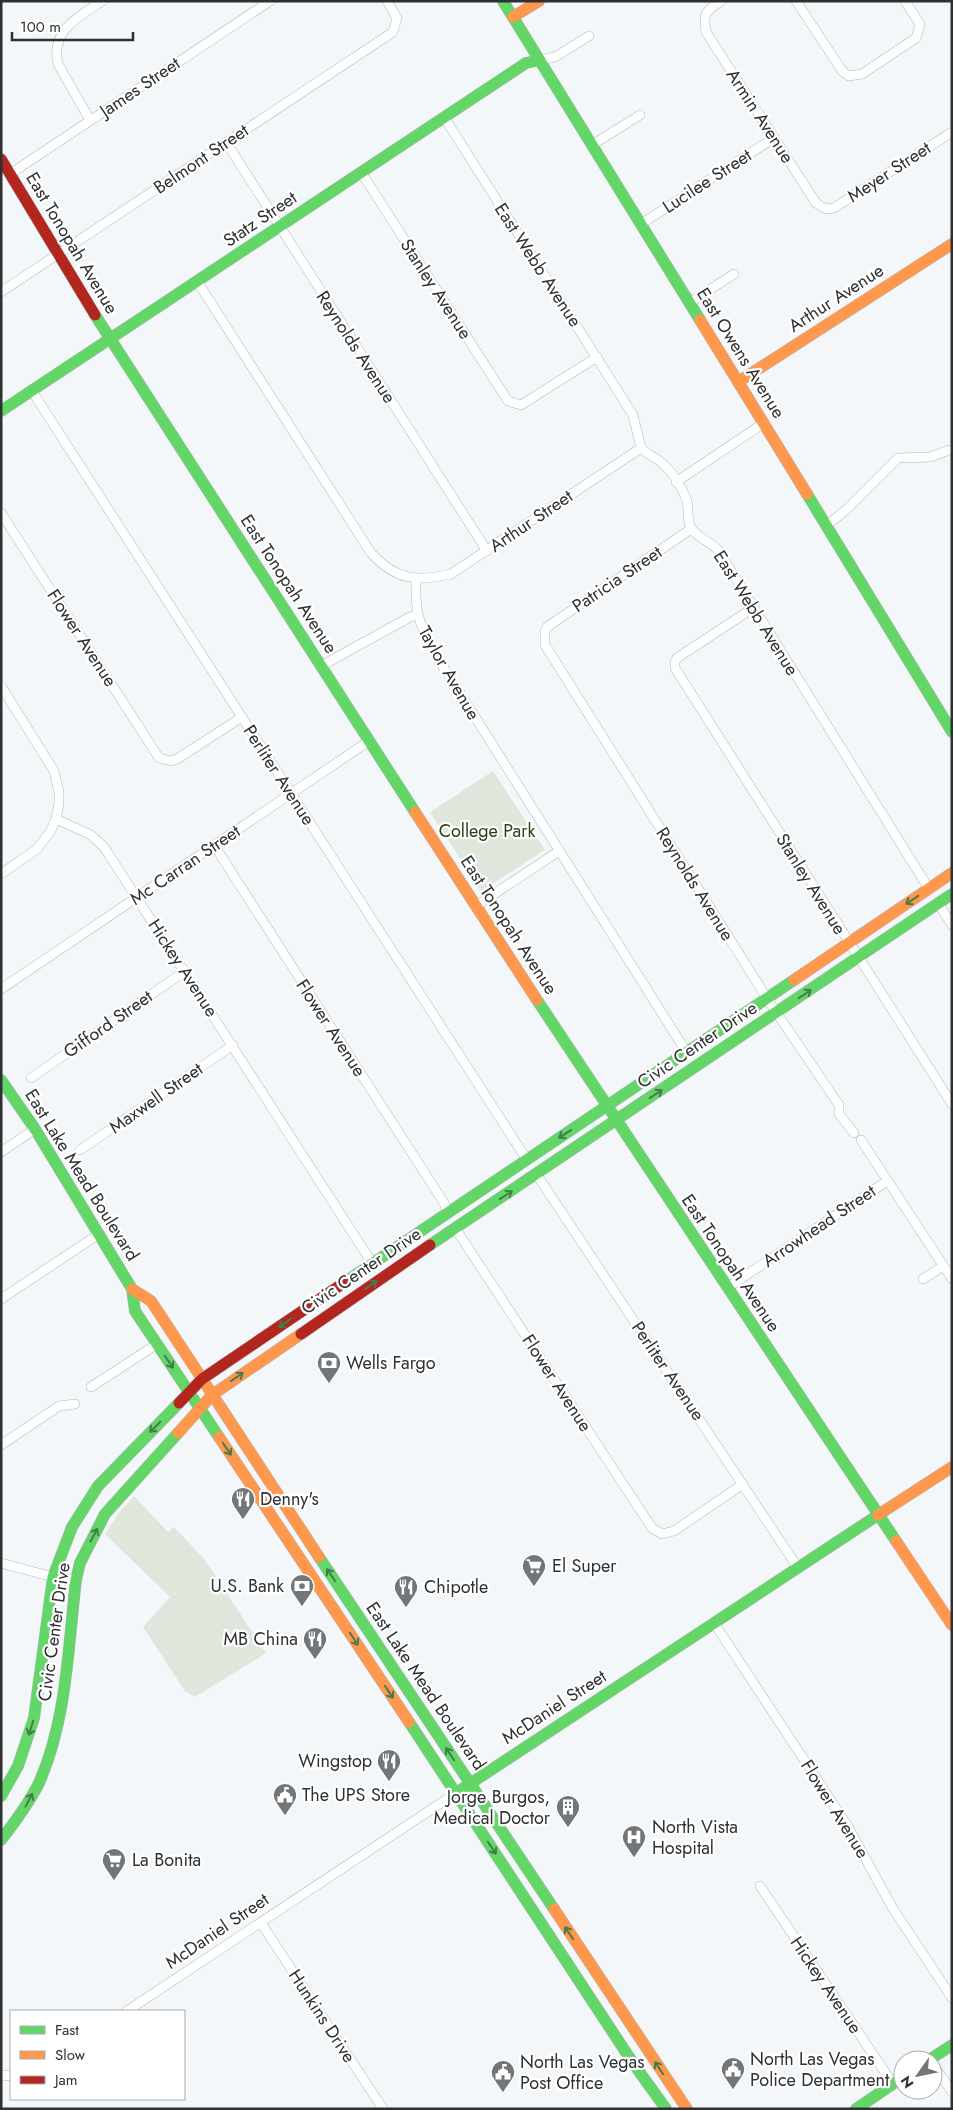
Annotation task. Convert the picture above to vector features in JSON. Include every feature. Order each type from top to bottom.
[{"type":"main road","name":"East Owens Avenue","points":[[504,1],[951,727]]},
{"type":"main road","points":[[512,15],[527,1]]},
{"type":"main road","points":[[512,15],[539,1]]},
{"type":"main road","name":"Statz Street","points":[[1,411],[526,63],[540,60]]},
{"type":"main road","name":"East Tonopah Avenue","points":[[1,159],[110,339],[615,1121],[952,1625]]},
{"type":"main road","name":"Arthur Avenue","points":[[738,382],[952,244]]},
{"type":"main road","name":"Civic Center Drive","points":[[1,1796],[18,1766],[34,1718],[53,1576],[72,1527],[98,1486],[202,1379],[952,873]]},
{"type":"main road","name":"Civic Center Drive","points":[[1,1840],[24,1809],[38,1782],[51,1748],[60,1715],[76,1580],[80,1563],[105,1514],[212,1395],[416,1254],[952,894]]},
{"type":"main road","name":"East Lake Mead Boulevard","points":[[1,1080],[35,1129],[132,1289],[135,1311],[337,1613],[633,2063],[665,2108]]},
{"type":"main road","points":[[456,1228],[460,1214],[482,1197],[490,1183]]},
{"type":"main road","points":[[416,1254],[444,1227],[448,1212]]},
{"type":"main road","name":"East Lake Mead Boulevard","points":[[132,1289],[151,1301],[350,1604],[687,2109]]},
{"type":"main road","name":"McDaniel Street","points":[[456,1793],[952,1467]]},
{"type":"main road","points":[[337,1613],[350,1604]]},
{"type":"main road","points":[[542,1892],[541,1906],[544,1927]]},
{"type":"main road","points":[[665,2108],[666,2090],[670,2084]]},
{"type":"main road","points":[[856,2109],[893,2084]]},
{"type":"street","points":[[90,120],[58,64],[55,55],[60,35],[70,23],[102,1]]},
{"type":"street","name":"James Street","points":[[10,174],[270,1]]},
{"type":"street","name":"Belmont Street","points":[[1,292],[393,32],[397,18],[387,1]]},
{"type":"street","name":"Armin Avenue","points":[[721,1],[707,10],[704,18],[706,32],[816,203],[826,209]]},
{"type":"street","points":[[796,1],[843,72],[849,76],[862,74],[916,38],[920,24],[905,1]]},
{"type":"street","points":[[540,60],[555,57],[589,36]]},
{"type":"street","points":[[592,145],[640,115]]},
{"type":"street","name":"East Webb Avenue","points":[[444,117],[633,415],[641,448]]},
{"type":"street","name":"Meyer Street","points":[[826,209],[834,208],[952,132]]},
{"type":"street","name":"Lucilee Street","points":[[641,224],[774,138]]},
{"type":"street","name":"Reynolds Avenue","points":[[226,142],[486,551]]},
{"type":"street","name":"Stanley Avenue","points":[[361,172],[508,402],[520,405],[597,357]]},
{"type":"street","points":[[689,303],[734,274]]},
{"type":"street","points":[[198,281],[371,553],[380,563],[403,576],[416,578]]},
{"type":"street","name":"Perliter Avenue","points":[[32,391],[527,1160]]},
{"type":"street","points":[[676,482],[764,423]]},
{"type":"street","points":[[641,448],[666,466],[686,497],[689,524],[692,529]]},
{"type":"street","name":"Arthur Street","points":[[416,578],[426,579],[451,574],[641,448]]},
{"type":"street","points":[[827,525],[846,510],[898,458],[930,457],[949,450]]},
{"type":"street","name":"Flower Avenue","points":[[1,513],[159,758],[165,760],[177,759],[242,717]]},
{"type":"street","name":"East Webb Avenue","points":[[692,529],[696,534],[712,543],[718,550],[929,889]]},
{"type":"street","name":"Patricia Street","points":[[545,632],[547,627],[692,529]]},
{"type":"street","name":"Taylor Avenue","points":[[416,578],[416,608],[420,628],[687,1053]]},
{"type":"street","name":"Stanley Avenue","points":[[753,608],[677,658],[674,662],[675,668],[952,1104]]},
{"type":"street","points":[[321,666],[410,617],[417,615]]},
{"type":"street","name":"Reynolds Avenue","points":[[545,632],[545,645],[767,998],[838,1106],[839,1114],[854,1133]]},
{"type":"street","points":[[1,686],[54,771],[58,792],[56,819],[50,832],[37,849],[1,874]]},
{"type":"street","name":"Mc Carran Street","points":[[1,989],[369,741]]},
{"type":"street","name":"Hickey Avenue","points":[[56,819],[91,835],[104,847],[372,1264]]},
{"type":"street","name":"Flower Avenue","points":[[214,845],[448,1212]]},
{"type":"street","points":[[476,906],[559,851]]},
{"type":"street","points":[[938,903],[952,925]]},
{"type":"street","name":"Gifford Street","points":[[31,1078],[185,971]]},
{"type":"street","name":"Maxwell Street","points":[[80,1150],[233,1045]]},
{"type":"street","points":[[1,1152],[35,1129]]},
{"type":"street","points":[[861,1140],[952,1279]]},
{"type":"street","name":"Perliter Avenue","points":[[536,1175],[798,1568]]},
{"type":"street","name":"Arrowhead Street","points":[[727,1288],[887,1180]]},
{"type":"street","name":"Flower Avenue","points":[[456,1228],[652,1528],[662,1534],[674,1532],[743,1484]]},
{"type":"street","points":[[1,1299],[99,1234]]},
{"type":"street","points":[[923,1279],[943,1266]]},
{"type":"street","points":[[91,1387],[157,1344]]},
{"type":"street","points":[[1,1445],[59,1406],[75,1404]]},
{"type":"street","points":[[1,1563],[76,1580]]},
{"type":"street","name":"Flower Avenue","points":[[714,1624],[847,1825],[892,1907],[952,1998]]},
{"type":"street","name":"McDaniel Street","points":[[129,2010],[456,1793]]},
{"type":"street","name":"Hickey Avenue","points":[[760,1886],[893,2084]]},
{"type":"street","name":"Hunkins Drive","points":[[261,1922],[383,2109]]},
{"type":"street","points":[[943,2079],[952,2092]]},
{"type":"green space","name":"College Park","points":[[493,771],[545,850],[481,891],[430,812]]},
{"type":"green space","points":[[134,1496],[168,1532],[174,1527],[205,1560],[266,1653],[195,1697],[185,1691],[143,1627],[170,1597],[105,1534],[118,1514]]},
{"type":"traffic: fast","points":[[503,1],[700,320]]},
{"type":"traffic: fast","points":[[1,411],[526,63],[540,60]]},
{"type":"traffic: fast","points":[[95,315],[415,812]]},
{"type":"traffic: fast","points":[[807,494],[952,732]]},
{"type":"traffic: fast","points":[[430,1245],[952,894]]},
{"type":"traffic: fast","points":[[348,1280],[794,980]]},
{"type":"traffic: fast","points":[[537,1000],[896,1541]]},
{"type":"traffic: fast","points":[[1,1080],[35,1129],[132,1289],[135,1311],[219,1437]]},
{"type":"traffic: fast","points":[[1,1796],[18,1766],[34,1718],[53,1577],[72,1527],[98,1486],[179,1403]]},
{"type":"traffic: fast","points":[[1,1840],[31,1798],[48,1759],[61,1709],[76,1580],[80,1563],[105,1514],[178,1433]]},
{"type":"traffic: fast","points":[[456,1793],[878,1515]]},
{"type":"traffic: fast","points":[[319,1557],[554,1909]]},
{"type":"traffic: fast","points":[[409,1722],[633,2063],[666,2109]]},
{"type":"traffic: fast","points":[[943,2051],[952,2045]]},
{"type":"traffic: fast","points":[[856,2109],[893,2084]]},
{"type":"traffic: slow","points":[[513,17],[539,1]]},
{"type":"traffic: slow","points":[[738,382],[952,244]]},
{"type":"traffic: slow","points":[[700,320],[807,494]]},
{"type":"traffic: slow","points":[[415,812],[537,1000]]},
{"type":"traffic: slow","points":[[794,980],[952,873]]},
{"type":"traffic: slow","points":[[132,1289],[151,1301],[319,1557]]},
{"type":"traffic: slow","points":[[178,1433],[212,1395],[301,1334]]},
{"type":"traffic: slow","points":[[219,1437],[409,1722]]},
{"type":"traffic: slow","points":[[878,1515],[952,1467]]},
{"type":"traffic: slow","points":[[896,1541],[952,1625]]},
{"type":"traffic: slow","points":[[554,1909],[687,2109]]},
{"type":"traffic: jam","points":[[1,159],[95,315]]},
{"type":"traffic: jam","points":[[301,1334],[430,1245]]},
{"type":"traffic: jam","points":[[179,1403],[202,1379],[348,1280]]},
{"type":"place","name":"Wells Fargo","points":[[329,1384]]},
{"type":"place","name":"Denny's","points":[[243,1520]]},
{"type":"place","name":"El Super","points":[[534,1587]]},
{"type":"place","name":"U.S. Bank","points":[[302,1607]]},
{"type":"place","name":"Chipotle","points":[[406,1608]]},
{"type":"place","name":"MB China","points":[[315,1660]]},
{"type":"place","name":"Wingstop","points":[[389,1782]]},
{"type":"place","name":"The UPS Store","points":[[285,1816]]},
{"type":"place","name":"Jorge Burgos, Medical Doctor","points":[[568,1828]]},
{"type":"place","name":"North Vista Hospital","points":[[634,1858]]},
{"type":"place","name":"La Bonita","points":[[114,1881]]},
{"type":"place","name":"North Las Vegas Police Department","points":[[733,2090]]},
{"type":"place","name":"North Las Vegas Post Office","points":[[503,2093]]}]
